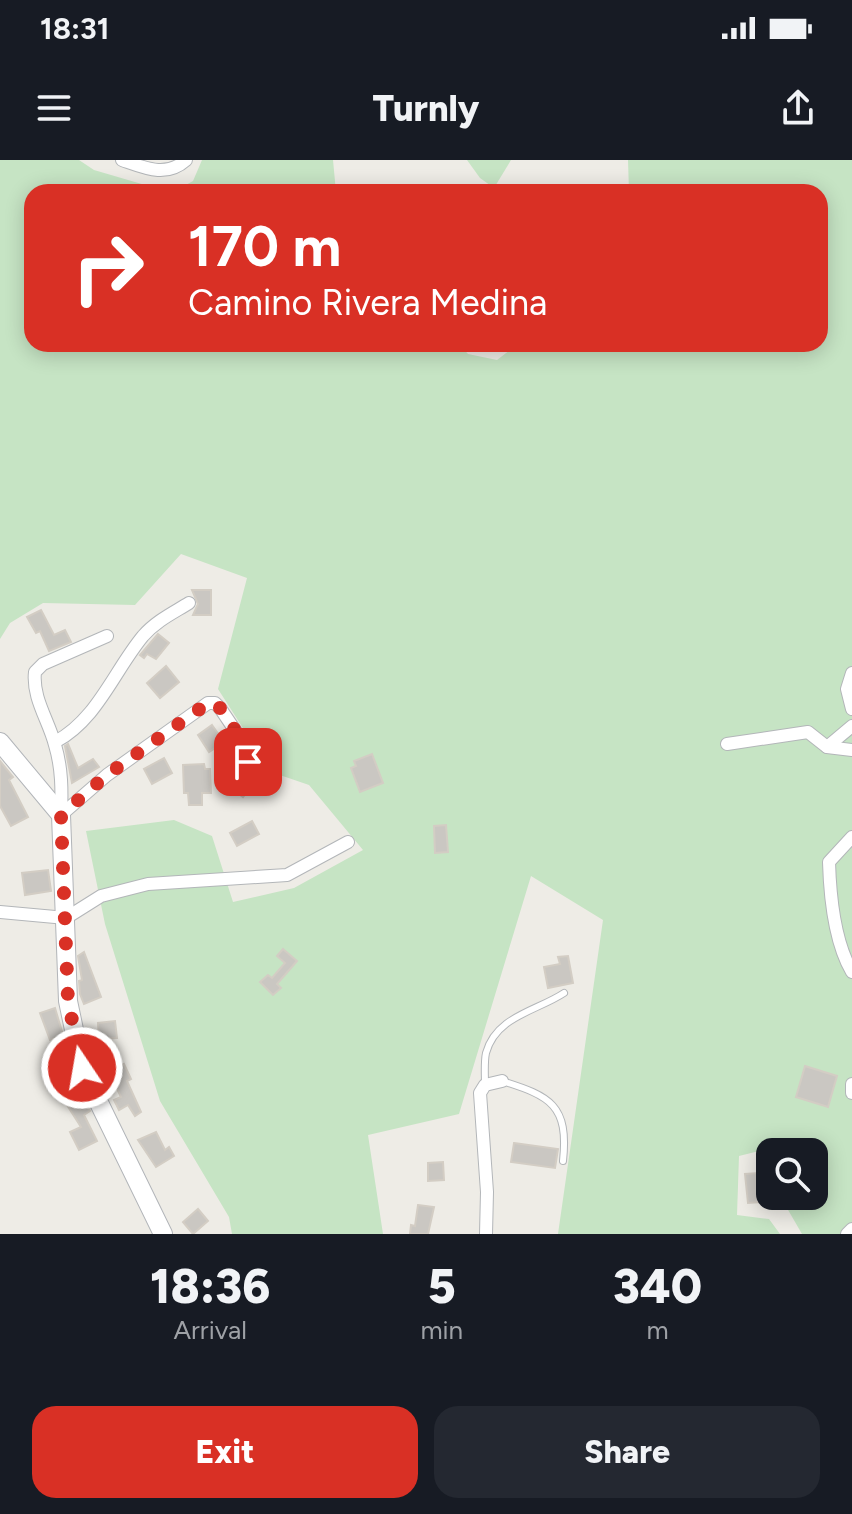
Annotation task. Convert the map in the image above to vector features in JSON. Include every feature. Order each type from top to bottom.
[{"type":"street","points":[[122,160],[164,172],[186,160]]},
{"type":"street","points":[[55,742],[67,735],[98,703],[149,630],[189,603]]},
{"type":"street","points":[[107,636],[43,664],[35,672],[36,693],[55,742],[63,786],[61,815],[68,1001],[82,1068],[163,1234]]},
{"type":"street","points":[[852,673],[847,689],[852,709]]},
{"type":"street","points":[[61,815],[107,775],[208,703],[215,703],[220,708],[247,748],[248,762]]},
{"type":"street","points":[[827,747],[852,726]]},
{"type":"street","points":[[727,744],[808,732],[827,747],[852,750]]},
{"type":"street","points":[[0,742],[61,815]]},
{"type":"street","points":[[852,837],[829,862],[838,925],[846,962],[852,972]]},
{"type":"street","points":[[0,912],[66,918],[101,896],[148,884],[287,875],[348,842]]},
{"type":"street","points":[[486,1234],[487,1192],[480,1093],[485,1085],[502,1081]]},
{"type":"street","points":[[852,1084],[852,1093]]},
{"type":"street","points":[[847,1234],[852,1229]]},
{"type":"lane","points":[[485,1085],[486,1053],[495,1035],[515,1015],[546,1005],[564,993]]},
{"type":"lane","points":[[502,1081],[540,1093],[557,1109],[565,1139],[563,1161]]},
{"type":"green space","points":[[0,160],[79,160],[94,170],[142,184],[24,184],[24,352],[466,352],[497,360],[508,352],[828,352],[828,184],[629,184],[628,160],[852,160],[852,1234],[802,1234],[788,1210],[828,1210],[828,1138],[756,1138],[756,1152],[739,1156],[737,1215],[769,1219],[780,1234],[558,1234],[603,920],[531,876],[459,1114],[368,1135],[383,1234],[232,1234],[229,1217],[160,1101],[105,924],[86,831],[174,820],[212,836],[233,902],[294,888],[363,850],[309,785],[271,772],[218,689],[247,578],[181,554],[135,605],[43,603],[10,623],[0,639]]},
{"type":"green space","points":[[202,160],[333,160],[335,184],[188,184],[193,181]]},
{"type":"green space","points":[[467,160],[511,160],[496,184],[488,184]]},
{"type":"building","points":[[192,590],[211,590],[211,615],[193,615],[198,604]]},
{"type":"building","points":[[41,610],[54,635],[65,630],[71,642],[49,651],[40,631],[36,633],[27,617]]},
{"type":"building","points":[[158,634],[169,643],[156,659],[147,654],[144,658],[140,655]]},
{"type":"building","points":[[166,666],[179,682],[160,698],[147,683]]},
{"type":"building","points":[[212,725],[224,742],[209,752],[198,735]]},
{"type":"building","points":[[68,744],[78,768],[93,759],[99,767],[72,783],[65,746]]},
{"type":"building","points":[[372,754],[383,783],[360,792],[351,768],[356,766],[354,761]]},
{"type":"building","points":[[164,758],[172,773],[152,784],[144,769]]},
{"type":"building","points":[[239,760],[243,770],[251,770],[259,777],[243,797],[222,781]]},
{"type":"building","points":[[0,761],[13,777],[9,780],[28,817],[11,826],[0,806]]},
{"type":"building","points":[[204,764],[205,769],[210,769],[211,793],[202,793],[202,805],[189,805],[188,793],[184,793],[183,765]]},
{"type":"building","points":[[252,821],[259,834],[237,846],[230,833]]},
{"type":"building","points":[[446,825],[448,852],[435,853],[434,826]]},
{"type":"building","points":[[48,870],[51,891],[25,895],[22,873]]},
{"type":"building","points":[[283,949],[297,961],[277,984],[281,988],[273,995],[260,982],[268,975],[272,978],[285,963],[277,956]]},
{"type":"building","points":[[84,952],[101,997],[84,1004],[80,994],[79,981],[82,980],[78,956]]},
{"type":"building","points":[[568,956],[573,983],[548,988],[544,967],[560,964],[558,957]]},
{"type":"building","points":[[55,1008],[63,1035],[50,1040],[40,1013]]},
{"type":"building","points":[[115,1021],[117,1038],[99,1039],[98,1023]]},
{"type":"building","points":[[124,1064],[131,1079],[127,1081],[141,1112],[135,1116],[128,1105],[119,1110],[114,1100],[121,1097],[109,1072]]},
{"type":"building","points":[[805,1066],[837,1076],[828,1107],[796,1097]]},
{"type":"building","points":[[82,1096],[90,1111],[84,1115],[97,1141],[79,1150],[70,1132],[81,1127],[67,1105]]},
{"type":"building","points":[[156,1132],[165,1150],[169,1147],[174,1156],[156,1167],[138,1140]]},
{"type":"building","points":[[514,1143],[558,1149],[555,1168],[511,1162]]},
{"type":"building","points":[[443,1162],[444,1180],[428,1181],[428,1163]]},
{"type":"building","points":[[756,1173],[756,1202],[748,1203],[745,1174]]},
{"type":"building","points":[[418,1205],[434,1207],[428,1234],[410,1234],[411,1225],[415,1226]]},
{"type":"building","points":[[198,1209],[208,1221],[193,1234],[183,1222]]},
{"type":"route","points":[[82,1068],[68,1001],[61,815],[107,775],[208,703],[215,703],[220,708],[247,748],[248,762]]}]
